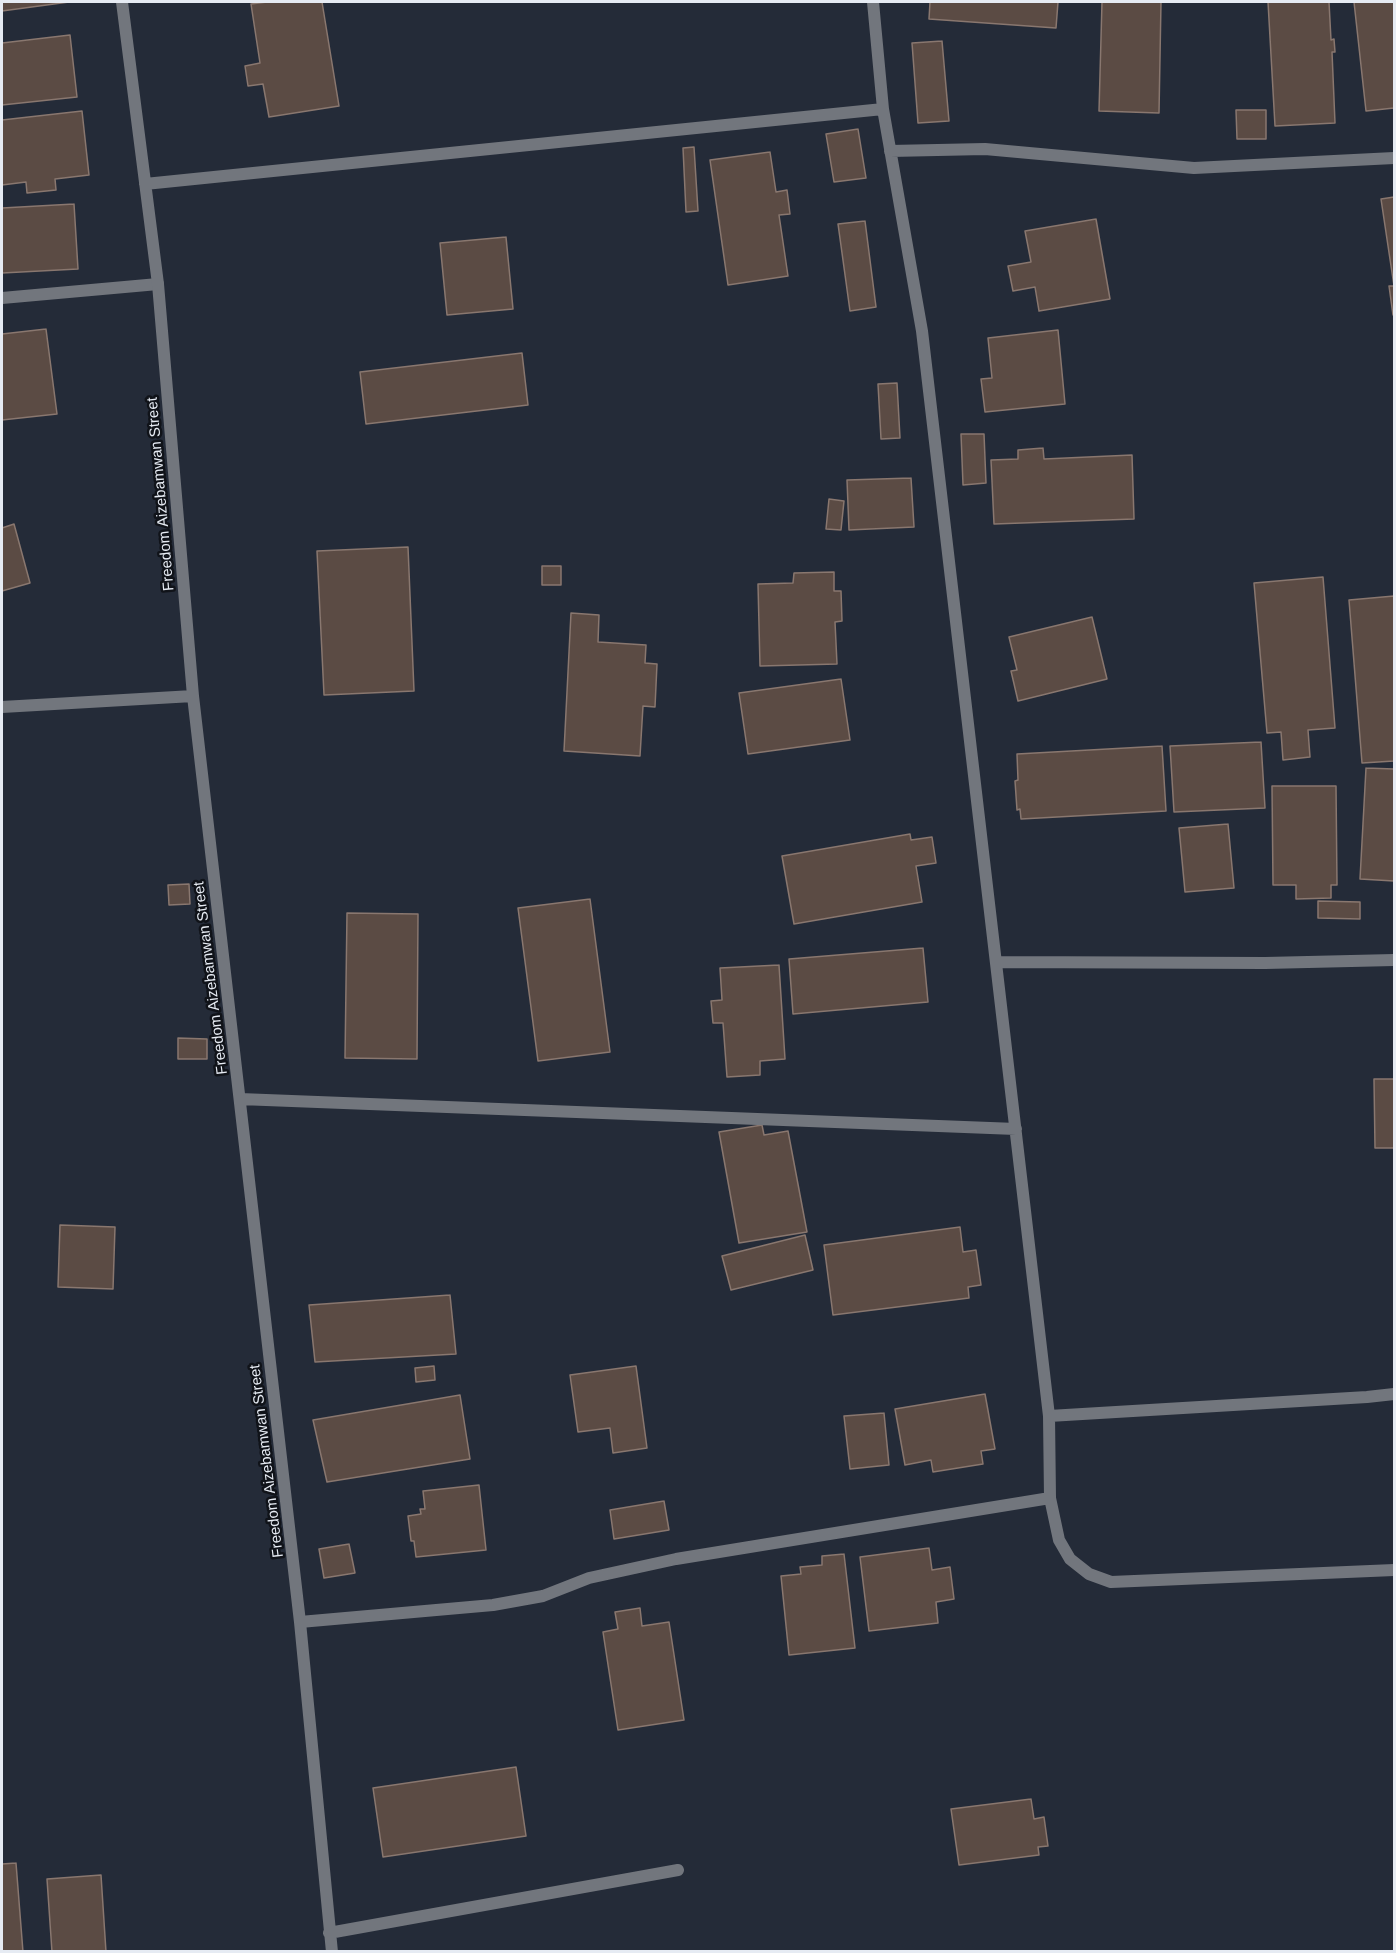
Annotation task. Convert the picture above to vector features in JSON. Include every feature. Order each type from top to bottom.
[{"type":"street","name":"Freedom Aizebamwan Street","points":[[122,2],[158,284],[193,696],[300,1622],[332,1952]]},
{"type":"street","points":[[873,2],[890,151],[922,331],[1049,1416],[1050,1498],[1059,1540],[1070,1559],[1089,1574],[1111,1582],[1395,1570]]},
{"type":"street","points":[[145,184],[884,109]]},
{"type":"street","points":[[890,151],[986,149],[1194,168],[1395,158]]},
{"type":"street","points":[[2,298],[158,284]]},
{"type":"street","points":[[2,707],[193,696]]},
{"type":"street","points":[[996,962],[1266,963],[1395,960]]},
{"type":"street","points":[[240,1099],[1016,1129]]},
{"type":"street","points":[[1049,1416],[1395,1394]]},
{"type":"street","points":[[300,1622],[493,1605],[543,1596],[589,1578],[676,1559],[1050,1498]]},
{"type":"street","points":[[329,1933],[678,1870]]},
{"type":"building","points":[[2,2],[69,2],[2,11]]},
{"type":"building","points":[[322,2],[339,106],[269,117],[263,84],[248,86],[245,66],[260,63],[251,4]]},
{"type":"building","points":[[930,2],[1058,2],[1056,28],[929,19]]},
{"type":"building","points":[[1102,2],[1161,2],[1159,113],[1099,111]]},
{"type":"building","points":[[1268,2],[1329,2],[1331,40],[1334,39],[1335,52],[1332,52],[1335,123],[1275,126]]},
{"type":"building","points":[[1354,2],[1394,2],[1394,108],[1366,111]]},
{"type":"building","points":[[70,35],[77,97],[2,105],[2,43]]},
{"type":"building","points":[[942,41],[949,121],[918,123],[912,43]]},
{"type":"building","points":[[1236,110],[1266,110],[1266,139],[1237,139]]},
{"type":"building","points":[[82,111],[89,175],[55,179],[56,190],[27,193],[26,182],[2,185],[2,120]]},
{"type":"building","points":[[858,129],[866,178],[834,182],[826,134]]},
{"type":"building","points":[[694,147],[698,211],[686,212],[683,148]]},
{"type":"building","points":[[770,152],[776,192],[787,190],[790,214],[779,215],[788,276],[728,285],[710,160]]},
{"type":"building","points":[[1394,197],[1394,286],[1381,199]]},
{"type":"building","points":[[74,204],[78,269],[2,273],[2,208]]},
{"type":"building","points":[[1096,219],[1110,299],[1039,311],[1035,287],[1013,291],[1008,266],[1031,262],[1025,231]]},
{"type":"building","points":[[865,221],[876,307],[850,311],[838,224]]},
{"type":"building","points":[[506,237],[513,309],[447,315],[440,243]]},
{"type":"building","points":[[1389,286],[1394,286],[1394,315],[1393,315]]},
{"type":"building","points":[[46,329],[57,414],[2,420],[2,334]]},
{"type":"building","points":[[1058,330],[1065,404],[985,412],[981,379],[992,378],[988,338]]},
{"type":"building","points":[[522,353],[528,405],[366,424],[360,372]]},
{"type":"building","points":[[897,383],[900,438],[881,439],[878,384]]},
{"type":"building","points":[[961,434],[984,434],[986,483],[963,485]]},
{"type":"building","points":[[1043,448],[1044,459],[1132,455],[1134,519],[994,524],[991,460],[1018,459],[1018,450]]},
{"type":"building","points":[[911,478],[914,527],[849,530],[847,480]]},
{"type":"building","points":[[829,499],[844,501],[841,530],[826,529]]},
{"type":"building","points":[[14,524],[30,583],[2,591],[2,528]]},
{"type":"building","points":[[408,547],[414,691],[324,695],[317,551]]},
{"type":"building","points":[[542,566],[561,566],[561,585],[542,585]]},
{"type":"building","points":[[834,572],[834,591],[841,591],[842,621],[835,622],[837,664],[760,666],[758,584],[793,583],[794,573]]},
{"type":"building","points":[[1323,577],[1335,728],[1308,730],[1310,757],[1283,760],[1281,732],[1267,733],[1254,583]]},
{"type":"building","points":[[1394,596],[1394,761],[1362,763],[1349,600]]},
{"type":"building","points":[[571,613],[599,615],[598,642],[646,645],[645,663],[657,664],[655,707],[643,706],[640,756],[564,751]]},
{"type":"building","points":[[1092,617],[1107,679],[1018,701],[1011,671],[1017,670],[1009,637]]},
{"type":"building","points":[[841,679],[850,740],[748,754],[739,693]]},
{"type":"building","points":[[1261,742],[1265,808],[1174,812],[1170,746]]},
{"type":"building","points":[[1162,746],[1166,811],[1021,819],[1020,809],[1017,810],[1015,781],[1018,780],[1017,754]]},
{"type":"building","points":[[1366,768],[1394,769],[1394,881],[1360,879]]},
{"type":"building","points":[[1272,786],[1336,786],[1337,885],[1331,885],[1331,898],[1296,899],[1296,885],[1273,885]]},
{"type":"building","points":[[1228,824],[1234,888],[1185,892],[1179,828]]},
{"type":"building","points":[[910,834],[911,840],[932,837],[936,863],[916,866],[922,902],[794,924],[782,856]]},
{"type":"building","points":[[189,884],[190,904],[169,905],[168,885]]},
{"type":"building","points":[[590,899],[610,1052],[538,1061],[518,908]]},
{"type":"building","points":[[1318,901],[1360,902],[1360,919],[1318,918]]},
{"type":"building","points":[[347,913],[418,914],[417,1059],[345,1058]]},
{"type":"building","points":[[923,948],[928,1002],[793,1014],[789,959]]},
{"type":"building","points":[[779,965],[785,1059],[760,1061],[760,1075],[727,1077],[723,1023],[713,1023],[711,1001],[722,1000],[720,968]]},
{"type":"building","points":[[178,1038],[207,1039],[207,1059],[178,1059]]},
{"type":"building","points":[[1374,1079],[1394,1079],[1394,1148],[1375,1148]]},
{"type":"building","points":[[762,1125],[764,1135],[788,1131],[807,1232],[739,1243],[719,1132]]},
{"type":"building","points":[[60,1225],[115,1227],[113,1289],[58,1287]]},
{"type":"building","points":[[960,1227],[963,1252],[976,1250],[981,1285],[968,1287],[969,1298],[833,1315],[824,1245]]},
{"type":"building","points":[[805,1235],[813,1270],[731,1290],[722,1256]]},
{"type":"building","points":[[450,1295],[456,1354],[315,1362],[309,1305]]},
{"type":"building","points":[[434,1366],[435,1380],[416,1382],[415,1368]]},
{"type":"building","points":[[636,1366],[647,1448],[613,1453],[610,1428],[578,1432],[570,1375]]},
{"type":"building","points":[[985,1394],[995,1449],[981,1451],[983,1464],[933,1472],[931,1460],[905,1465],[895,1409]]},
{"type":"building","points":[[460,1395],[470,1459],[327,1482],[313,1420]]},
{"type":"building","points":[[884,1413],[889,1465],[850,1469],[844,1416]]},
{"type":"building","points":[[479,1485],[486,1550],[416,1557],[414,1541],[411,1541],[408,1516],[421,1514],[420,1509],[425,1509],[423,1491]]},
{"type":"building","points":[[664,1501],[669,1530],[614,1539],[610,1510]]},
{"type":"building","points":[[349,1544],[355,1573],[324,1578],[319,1549]]},
{"type":"building","points":[[929,1548],[932,1570],[950,1567],[954,1599],[936,1602],[938,1623],[869,1631],[860,1557]]},
{"type":"building","points":[[844,1554],[855,1648],[789,1655],[781,1576],[801,1574],[800,1567],[822,1565],[822,1556]]},
{"type":"building","points":[[640,1608],[642,1626],[669,1622],[684,1720],[618,1730],[603,1632],[618,1629],[615,1612]]},
{"type":"building","points":[[516,1767],[526,1836],[383,1857],[373,1788]]},
{"type":"building","points":[[1031,1799],[1034,1819],[1044,1817],[1048,1846],[1038,1847],[1039,1855],[959,1865],[951,1809]]},
{"type":"building","points":[[16,1863],[23,1952],[2,1952],[2,1864]]},
{"type":"building","points":[[101,1875],[106,1952],[52,1952],[47,1879]]}]
